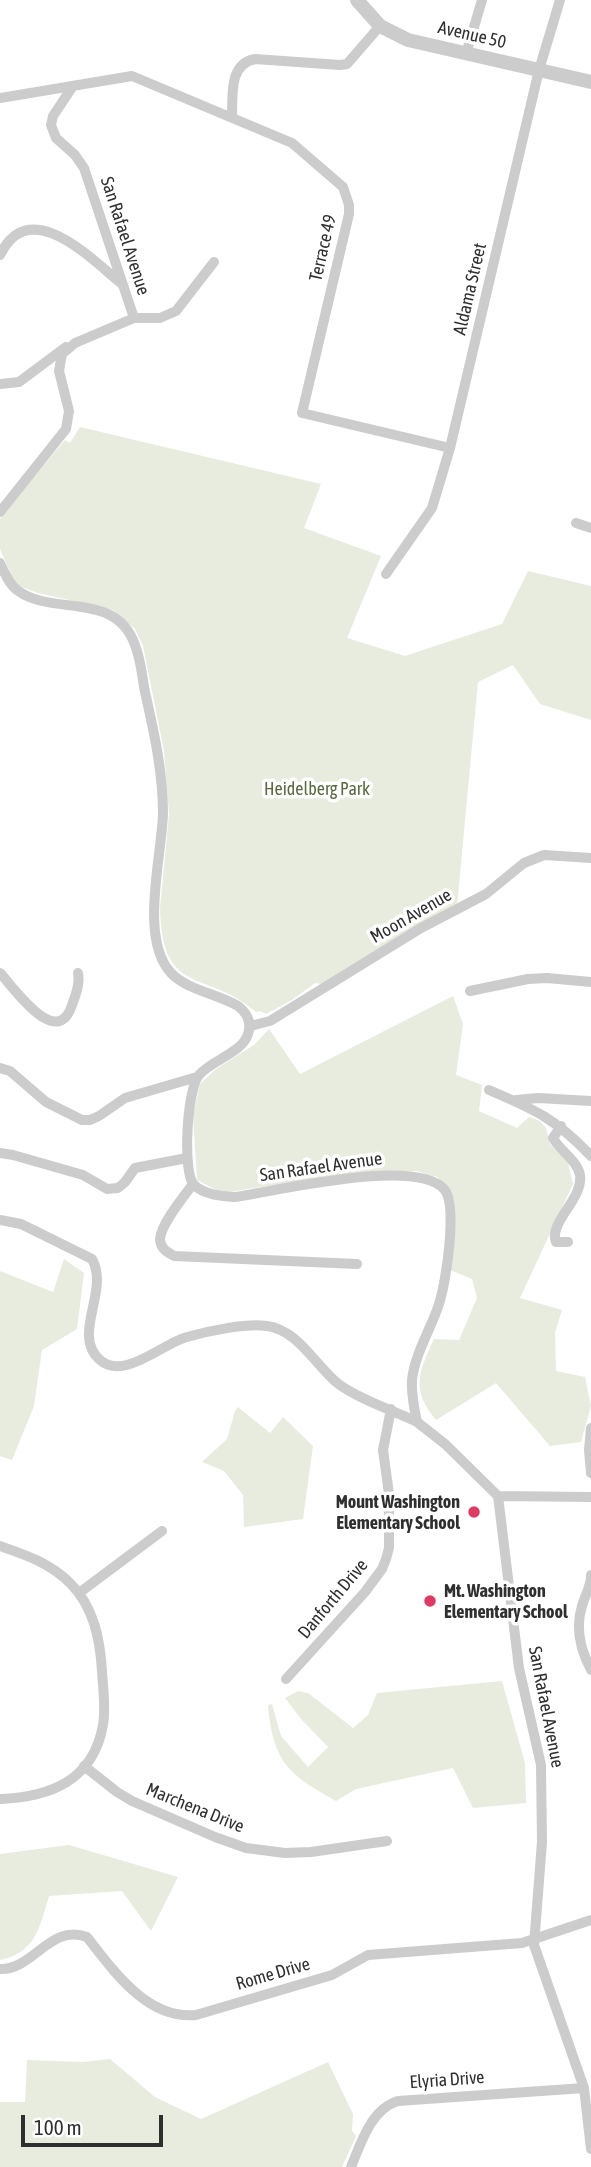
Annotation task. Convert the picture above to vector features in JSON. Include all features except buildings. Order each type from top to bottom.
[{"type":"street","name":"Avenue 50","points":[[358,0],[380,26],[408,40],[591,82]]},
{"type":"street","points":[[466,54],[482,0]]},
{"type":"street","name":"Aldama Street","points":[[386,574],[432,508],[450,448],[540,70],[560,0]]},
{"type":"street","points":[[232,118],[234,75],[242,64],[255,59],[347,64],[380,26]]},
{"type":"street","name":"Terrace 49","points":[[0,99],[132,76],[292,143],[337,179],[347,195],[349,214],[302,413],[450,448]]},
{"type":"street","name":"San Rafael Avenue","points":[[0,384],[19,382],[49,358],[75,343],[134,318],[84,168],[75,155],[56,138],[51,125],[53,116],[73,86]]},
{"type":"street","points":[[0,255],[6,244],[15,236],[32,229],[44,229],[62,237],[122,284]]},
{"type":"street","points":[[134,318],[160,318],[176,311],[214,262]]},
{"type":"street","points":[[0,512],[66,429],[69,411],[59,362],[66,348],[75,343]]},
{"type":"street","points":[[576,523],[591,528]]},
{"type":"street","points":[[0,563],[15,589],[27,596],[110,614],[119,620],[132,638],[136,646],[158,753],[163,813],[154,909],[163,961],[173,975],[244,1010],[250,1026],[245,1040],[197,1077],[125,1098],[90,1120],[82,1120],[46,1102],[10,1071],[0,1068]]},
{"type":"street","name":"Moon Avenue","points":[[250,1026],[271,1021],[421,928],[486,894],[524,863],[544,855],[591,858]]},
{"type":"street","points":[[0,973],[42,1018],[54,1022],[70,1012],[80,981],[78,973]]},
{"type":"street","points":[[470,991],[528,979],[591,982]]},
{"type":"street","points":[[197,1077],[192,1092],[187,1158],[188,1174],[193,1184],[166,1224],[160,1239],[164,1251],[174,1256],[357,1264]]},
{"type":"street","points":[[489,1090],[544,1114],[561,1126],[591,1156]]},
{"type":"street","points":[[513,1101],[547,1098],[591,1101]]},
{"type":"street","points":[[561,1126],[553,1138],[578,1168],[580,1175],[577,1192],[555,1233],[556,1242],[568,1242]]},
{"type":"street","points":[[0,1153],[83,1175],[107,1189],[118,1188],[135,1167],[187,1158]]},
{"type":"street","name":"San Rafael Avenue","points":[[193,1184],[202,1191],[218,1196],[235,1197],[377,1174],[416,1176],[434,1181],[446,1191],[451,1207],[440,1303],[412,1377],[417,1422]]},
{"type":"street","points":[[0,1220],[21,1224],[92,1259],[99,1276],[89,1343],[93,1352],[109,1366],[134,1363],[186,1337],[266,1326],[280,1329],[293,1337],[337,1383],[417,1422],[445,1444],[498,1496],[591,1497]]},
{"type":"street","name":"Danforth Drive","points":[[286,1679],[365,1592],[386,1559],[389,1548],[389,1494],[383,1450],[391,1409]]},
{"type":"street","points":[[591,1428],[591,1473]]},
{"type":"street","name":"San Rafael Avenue","points":[[498,1496],[519,1668],[541,1765],[542,1842],[533,1939],[584,2088],[591,2149]]},
{"type":"street","points":[[79,1593],[162,1531]]},
{"type":"street","points":[[0,1546],[48,1564],[79,1593],[99,1636],[105,1711],[99,1740],[85,1766],[73,1777],[50,1791],[24,1798],[0,1799]]},
{"type":"street","points":[[591,1575],[591,1584],[581,1608],[579,1631],[581,1650],[591,1671]]},
{"type":"street","name":"Marchena Drive","points":[[85,1766],[132,1801],[215,1837],[246,1847],[285,1853],[311,1852],[387,1841]]},
{"type":"street","name":"Rome Drive","points":[[0,1969],[13,1968],[50,1940],[77,1933],[87,1937],[131,1991],[169,2012],[184,2016],[196,2015],[332,1975],[368,1955],[522,1943],[591,1920]]},
{"type":"street","name":"Elyria Drive","points":[[351,2167],[371,2123],[388,2104],[398,2101],[584,2088]]},
{"type":"green space","name":"Heidelberg Park","points":[[80,427],[321,484],[304,528],[381,556],[347,638],[405,656],[502,624],[528,571],[591,586],[591,720],[540,704],[513,665],[478,682],[457,906],[322,984],[315,983],[266,1014],[256,1012],[237,999],[190,977],[178,969],[169,956],[163,937],[160,908],[169,814],[164,751],[143,646],[135,629],[113,610],[19,586],[13,579],[0,549],[0,519],[4,512],[65,440],[70,443]]},
{"type":"green space","points":[[453,996],[463,1024],[456,1075],[482,1085],[479,1111],[517,1128],[529,1117],[540,1121],[546,1128],[550,1144],[568,1163],[573,1184],[520,1298],[562,1310],[555,1333],[556,1371],[585,1377],[591,1406],[581,1442],[550,1446],[496,1383],[436,1420],[428,1409],[420,1389],[420,1380],[434,1339],[459,1340],[477,1298],[472,1279],[450,1270],[454,1200],[447,1186],[437,1177],[416,1171],[345,1174],[222,1193],[197,1180],[193,1115],[200,1084],[216,1069],[254,1045],[269,1029],[300,1074]]},
{"type":"green space","points":[[64,1259],[84,1273],[77,1329],[42,1350],[34,1406],[12,1460],[0,1456],[0,1271],[53,1292]]},
{"type":"green space","points":[[238,1407],[270,1433],[283,1417],[313,1446],[303,1519],[244,1527],[243,1495],[224,1471],[202,1462],[227,1439]]},
{"type":"green space","points":[[502,1681],[525,1763],[526,1803],[473,1808],[453,1768],[356,1789],[336,1801],[306,1783],[286,1764],[279,1753],[270,1724],[268,1705],[272,1704],[281,1736],[308,1767],[328,1747],[285,1698],[298,1691],[308,1693],[353,1728],[368,1715],[377,1693]]},
{"type":"green space","points":[[69,1845],[178,1877],[151,1931],[122,1891],[49,1896],[39,1928],[29,1945],[22,1951],[0,1960],[0,1854]]},
{"type":"green space","points":[[110,2059],[155,2097],[201,2119],[328,2062],[353,2114],[352,2131],[356,2136],[342,2167],[0,2167],[0,2102],[25,2102],[27,2060],[83,2062]]},
{"type":"place","name":"Mount Washington Elementary School","points":[[474,1512]]},
{"type":"place","name":"Mt. Washington Elementary School","points":[[430,1601]]}]
